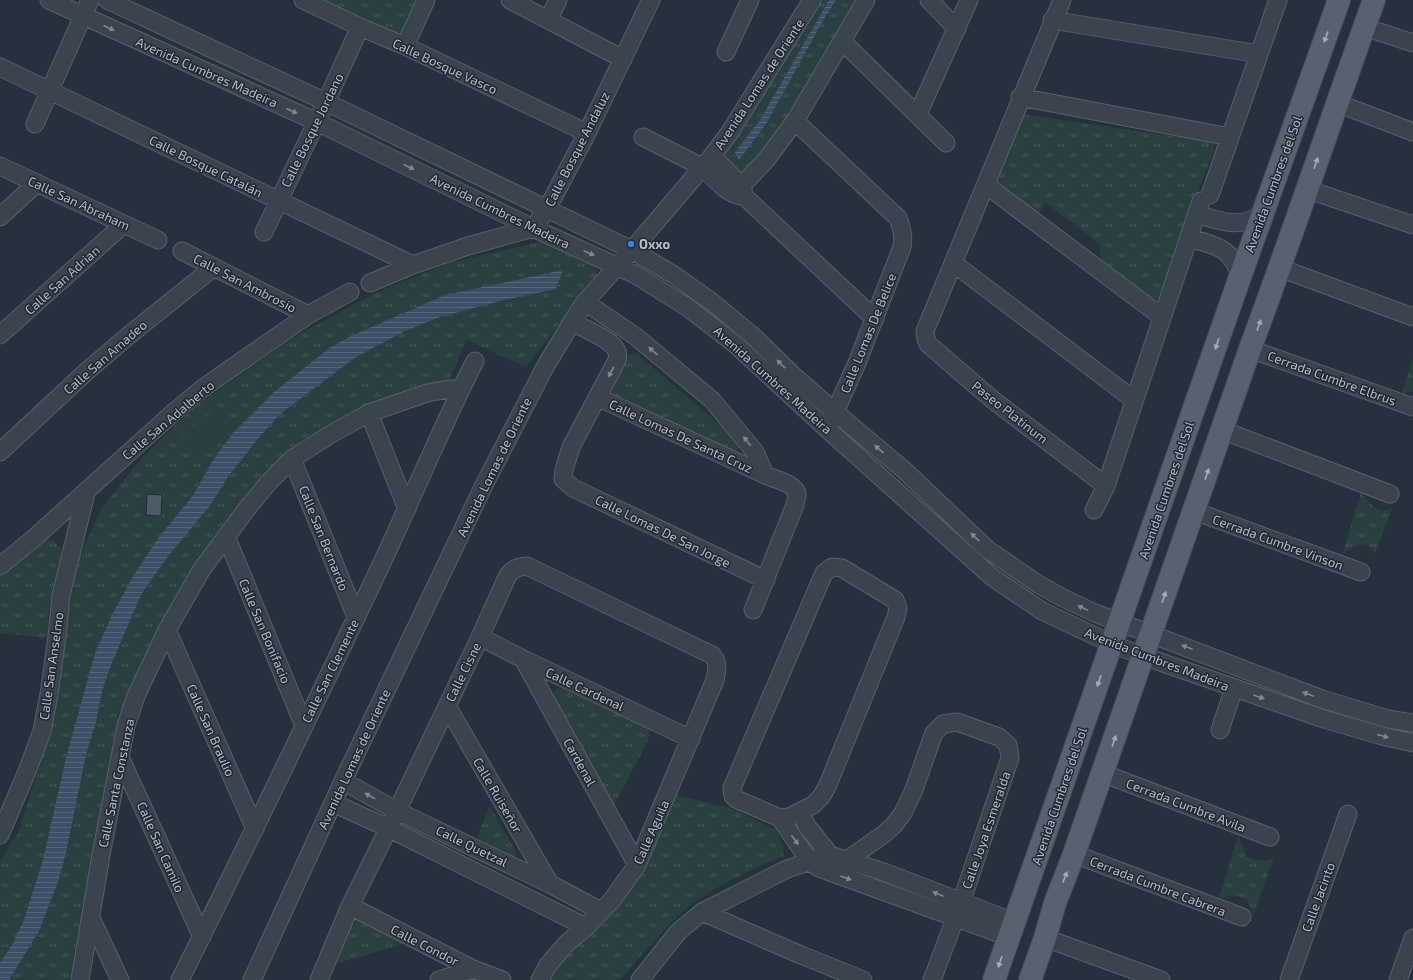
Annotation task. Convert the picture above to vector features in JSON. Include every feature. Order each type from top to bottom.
[{"type":"main road","name":"Avenida Cumbres del Sol","points":[[994,980],[1240,277],[1339,0]]},
{"type":"main road","points":[[1030,980],[1045,938],[1055,903],[1074,854],[1250,349],[1280,268],[1306,189],[1374,0]]},
{"type":"main road","points":[[1025,890],[1043,894],[1055,903]]},
{"type":"street","name":"Avenida Cumbres Madeira","points":[[49,0],[317,122],[533,228],[634,274],[687,307],[736,345],[992,576],[1042,611],[1112,644],[1143,656],[1324,720],[1413,743]]},
{"type":"street","points":[[35,124],[90,0]]},
{"type":"street","name":"Avenida Cumbres Madeira","points":[[107,0],[326,102],[548,209],[632,250],[674,275],[712,302],[753,336],[792,374],[904,470],[987,549],[1038,584],[1063,598],[1095,614],[1332,702],[1388,719],[1413,723]]},
{"type":"street","points":[[405,46],[426,0]]},
{"type":"street","points":[[510,0],[623,59]]},
{"type":"street","points":[[548,20],[558,0]]},
{"type":"street","name":"Calle Bosque Andaluz","points":[[533,228],[548,209],[587,133],[651,0]]},
{"type":"street","points":[[726,52],[750,0]]},
{"type":"street","name":"Avenida Lomas de Oriente","points":[[252,980],[332,803],[509,434],[545,367],[585,302],[632,250],[707,162],[730,132],[812,0]]},
{"type":"street","points":[[740,192],[795,122],[866,0]]},
{"type":"street","points":[[929,0],[957,29]]},
{"type":"street","points":[[918,114],[969,0]]},
{"type":"street","points":[[1062,0],[1052,20],[1020,97],[953,263],[1134,400]]},
{"type":"street","points":[[1094,510],[1106,486],[1189,238],[1230,137],[1278,0]]},
{"type":"street","name":"Calle Bosque Vasco","points":[[311,2],[360,27],[405,46],[587,133]]},
{"type":"street","points":[[1052,20],[1259,54]]},
{"type":"street","name":"Calle Bosque Jordano","points":[[264,232],[317,122],[360,27]]},
{"type":"street","points":[[1364,27],[1413,43]]},
{"type":"street","points":[[842,41],[946,143]]},
{"type":"street","name":"Calle Bosque Catalán","points":[[0,67],[412,266]]},
{"type":"street","points":[[1020,97],[1230,137]]},
{"type":"street","points":[[1337,103],[1413,132]]},
{"type":"street","name":"Calle Lomas De Belice","points":[[795,122],[898,218],[904,237],[902,247],[875,319],[836,413],[827,428]]},
{"type":"street","points":[[643,137],[707,162],[724,188],[740,192],[875,319]]},
{"type":"street","name":"Calle San Abraham","points":[[0,166],[158,240]]},
{"type":"street","points":[[0,217],[37,183]]},
{"type":"street","points":[[986,184],[1162,318]]},
{"type":"street","points":[[1306,189],[1413,225]]},
{"type":"street","points":[[1203,203],[1231,223],[1248,222],[1263,214]]},
{"type":"street","points":[[1224,250],[1231,223]]},
{"type":"street","name":"Calle San Adrian","points":[[0,335],[124,224]]},
{"type":"street","points":[[370,283],[468,246],[533,228]]},
{"type":"street","points":[[1189,238],[1224,250],[1232,257],[1238,267],[1240,277]]},
{"type":"street","name":"Calle San Ambrosio","points":[[182,251],[308,315]]},
{"type":"street","name":"Paseo Platinum","points":[[953,263],[925,331],[928,344],[993,400],[1106,486]]},
{"type":"street","name":"Calle San Amadeo","points":[[0,452],[87,371],[214,267]]},
{"type":"street","points":[[1280,268],[1413,317]]},
{"type":"street","name":"Calle San Adalberto","points":[[0,566],[86,493],[107,472],[203,388],[308,315],[350,292]]},
{"type":"street","name":"Calle Lomas De Santa Cruz","points":[[585,302],[635,336],[712,400],[755,452],[765,475]]},
{"type":"street","points":[[572,322],[596,334],[615,347],[618,353],[617,360],[597,397]]},
{"type":"street","name":"Cerrada Cumbre Elbrus","points":[[1250,349],[1413,407]]},
{"type":"street","name":"Calle San Clemente","points":[[180,980],[255,829],[407,509],[475,361]]},
{"type":"street","name":"Calle Santa Constanza","points":[[80,980],[101,855],[126,726],[136,696],[167,630],[202,570],[226,536],[270,480],[292,459],[331,434],[369,413],[428,393],[449,389],[461,389]]},
{"type":"street","name":"Calle Lomas De Santa Cruz","points":[[597,397],[765,475],[792,486],[796,490],[797,496],[795,505],[766,580]]},
{"type":"street","name":"Calle Lomas De San Jorge","points":[[597,397],[571,447],[564,470],[564,479],[573,488],[766,580]]},
{"type":"street","points":[[369,413],[407,509]]},
{"type":"street","points":[[1222,430],[1390,494]]},
{"type":"street","name":"Calle San Bernardo","points":[[292,459],[356,617]]},
{"type":"street","name":"Calle San Anselmo","points":[[0,835],[28,769],[42,731],[56,644],[61,595],[86,493]]},
{"type":"street","name":"Cerrada Cumbre Vinson","points":[[1194,511],[1361,572]]},
{"type":"street","name":"Calle San Bonifacio","points":[[226,536],[304,726]]},
{"type":"street","name":"Calle Cisne","points":[[319,980],[350,906],[397,811],[508,575],[512,570],[527,566],[712,655],[716,659]]},
{"type":"street","points":[[832,568],[842,568],[895,600],[898,608],[896,617],[827,787],[821,797],[813,805],[800,812],[789,817],[780,818],[736,799],[733,796],[732,788],[824,573],[832,568]]},
{"type":"street","points":[[753,610],[766,580]]},
{"type":"street","name":"Calle San Braulio","points":[[167,630],[255,829]]},
{"type":"street","name":"Calle Cardenal","points":[[480,637],[523,660],[691,739]]},
{"type":"street","name":"Calle Aguila","points":[[540,980],[548,965],[567,943],[612,900],[638,865],[715,680],[718,669],[716,659]]},
{"type":"street","name":"Cardenal","points":[[523,660],[638,865]]},
{"type":"street","points":[[1220,730],[1234,688]]},
{"type":"street","points":[[1324,720],[1332,702]]},
{"type":"street","name":"Calle Ruiseñor","points":[[447,706],[550,884]]},
{"type":"street","name":"Calle Joya Esmeralda","points":[[847,860],[884,834],[894,825],[903,813],[913,792],[934,733],[943,724],[957,722],[999,737],[1008,745],[1010,758],[958,910],[932,980]]},
{"type":"street","name":"Calle San Camilo","points":[[120,757],[202,937]]},
{"type":"street","name":"Cerrada Cumbre Avila","points":[[1102,773],[1270,837]]},
{"type":"street","name":"Calle Quetzal","points":[[343,781],[397,811],[550,884],[601,912]]},
{"type":"street","name":"Calle Quetzal","points":[[332,803],[388,828],[586,926]]},
{"type":"street","points":[[800,812],[807,826],[830,855],[884,872],[958,910]]},
{"type":"street","name":"Calle Jacinto","points":[[1289,980],[1348,814]]},
{"type":"street","points":[[780,818],[810,862],[819,868],[958,910],[1012,929]]},
{"type":"street","name":"Cerrada Cumbre Cabrera","points":[[1074,854],[1242,918]]},
{"type":"street","points":[[640,980],[678,932],[702,912],[787,869],[830,855]]},
{"type":"street","name":"Calle Condor","points":[[350,906],[473,969],[502,980]]},
{"type":"street","points":[[702,912],[801,955],[864,980]]},
{"type":"street","points":[[91,918],[120,980]]},
{"type":"street","points":[[1045,938],[1161,980]]},
{"type":"street","points":[[1398,980],[1413,938]]},
{"type":"street","points":[[439,980],[473,969]]},
{"type":"green space","points":[[315,0],[426,0],[405,46]]},
{"type":"green space","points":[[812,0],[866,0],[742,186],[712,156]]},
{"type":"green space","points":[[1021,114],[1213,142],[1214,151],[1178,241],[1160,299],[1151,300],[1100,260],[1100,244],[1045,202],[1039,213],[995,182]]},
{"type":"green space","points":[[547,240],[596,261],[597,275],[526,367],[466,340],[450,379],[366,408],[301,447],[251,491],[176,596],[125,713],[74,980],[0,980],[0,860],[18,833],[51,730],[72,575],[101,509],[140,460],[191,410],[291,339],[373,294],[449,263]]},
{"type":"green space","points":[[636,353],[735,438],[739,444],[738,453],[604,396],[628,355]]},
{"type":"green space","points":[[1413,358],[1413,392],[1408,392],[1401,396]]},
{"type":"green space","points":[[217,408],[231,426],[195,455],[181,437]]},
{"type":"green space","points":[[1361,493],[1375,508],[1384,511],[1392,508],[1375,554],[1368,546],[1360,545],[1342,555]]},
{"type":"green space","points":[[48,539],[55,542],[61,548],[61,552],[50,603],[48,638],[0,633],[0,573],[38,540]]},
{"type":"green space","points":[[560,688],[648,728],[650,733],[648,741],[613,807],[550,699],[555,690]]},
{"type":"green space","points":[[675,795],[733,809],[776,830],[783,847],[784,856],[733,879],[697,900],[669,925],[619,980],[543,980],[585,937],[607,918],[626,895]]},
{"type":"green space","points":[[490,806],[515,850],[515,857],[511,857],[477,837]]},
{"type":"green space","points":[[1238,836],[1247,857],[1261,861],[1274,857],[1253,916],[1249,904],[1244,899],[1237,896],[1219,898]]},
{"type":"green space","points":[[353,919],[363,919],[408,943],[324,967]]},
{"type":"water","points":[[829,0],[836,0],[821,24],[766,124],[739,160],[735,152],[760,120]]},
{"type":"water","points":[[563,270],[556,289],[500,301],[440,317],[405,331],[356,357],[280,414],[257,440],[227,478],[209,507],[169,555],[142,593],[111,665],[102,691],[96,722],[86,754],[66,853],[58,882],[39,931],[9,980],[0,980],[0,963],[13,943],[24,920],[43,860],[66,758],[95,653],[113,613],[132,578],[156,541],[194,494],[213,460],[233,433],[274,392],[328,349],[349,337],[445,295]]},
{"type":"building","points":[[147,494],[162,495],[161,516],[146,515]]},
{"type":"place","name":"Oxxo","points":[[631,244]]}]
